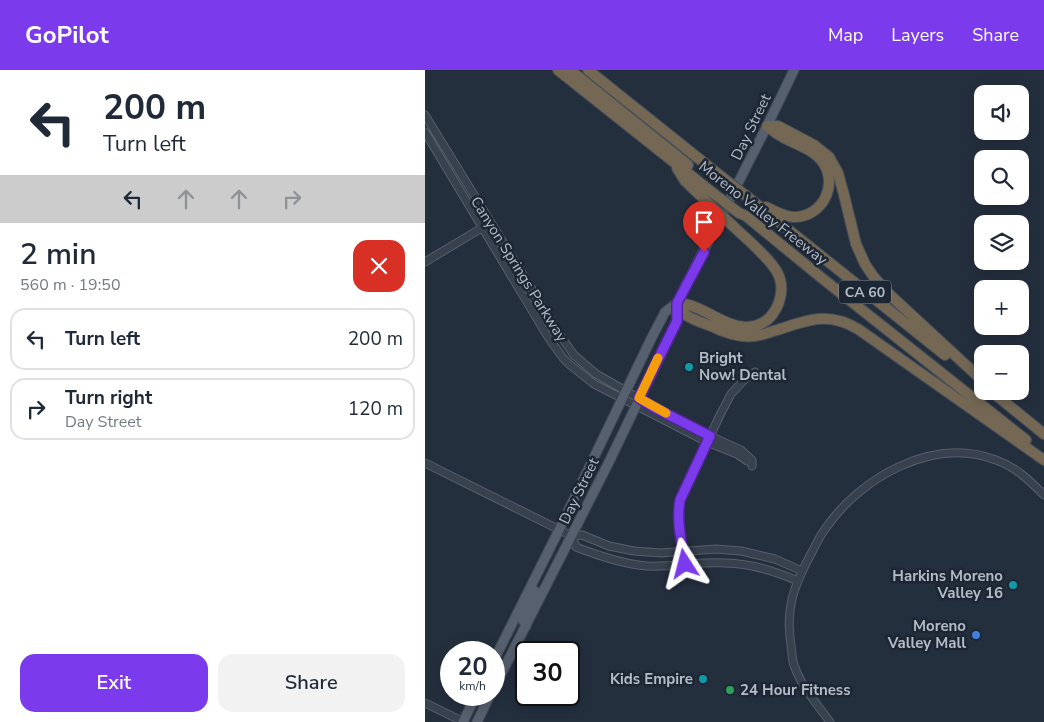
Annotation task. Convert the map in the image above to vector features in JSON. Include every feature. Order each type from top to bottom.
[{"type":"highway","name":"Moreno Valley Freeway","points":[[558,70],[713,195],[742,212],[823,279],[1044,454]]},
{"type":"highway","points":[[570,70],[713,195],[732,225],[761,253],[777,272],[781,282],[780,300],[773,314],[763,322],[751,327],[746,328],[729,324],[691,305],[677,303]]},
{"type":"highway","name":"Moreno Valley Freeway","points":[[588,70],[974,376]]},
{"type":"highway","points":[[747,197],[779,214],[796,217],[813,212],[821,204],[827,193],[829,176],[827,169],[817,156],[775,133],[767,126]]},
{"type":"highway","points":[[767,126],[778,126],[814,145],[829,157],[838,172],[856,244],[873,276],[890,295],[974,374]]},
{"type":"highway","points":[[677,303],[686,315],[720,330],[745,336],[761,335],[813,319],[831,319],[846,323],[858,329],[1044,460]]},
{"type":"highway","points":[[1003,400],[1044,434]]},
{"type":"main road","name":"Day Street","points":[[504,641],[665,312],[677,303],[767,126],[793,70]]},
{"type":"main road","name":"Day Street","points":[[505,667],[608,464],[677,321],[677,303]]},
{"type":"main road","points":[[526,626],[523,620],[535,592],[539,571]]},
{"type":"main road","points":[[463,722],[471,706]]},
{"type":"main road","points":[[477,722],[485,706]]},
{"type":"street","name":"Canyon Springs Parkway","points":[[425,115],[565,344],[589,368],[624,395]]},
{"type":"street","name":"Canyon Springs Parkway","points":[[425,132],[481,228],[563,358],[594,384],[624,395],[709,439]]},
{"type":"street","points":[[425,262],[491,223]]},
{"type":"street","points":[[685,564],[679,524],[678,508],[680,500],[731,394],[745,379],[755,372]]},
{"type":"street","points":[[709,439],[741,450],[751,460],[752,466],[743,457],[709,439]]},
{"type":"street","points":[[830,722],[804,686],[794,664],[789,622],[791,602],[802,571],[833,518],[854,497],[886,474],[919,458],[939,454],[973,454],[1004,463],[1019,472],[1044,496]]},
{"type":"street","points":[[425,463],[571,536],[582,536],[630,551],[656,553],[716,549],[746,552],[775,559],[802,571]]},
{"type":"street","points":[[571,536],[576,547],[621,562],[655,566],[718,563],[751,565],[777,572],[798,581]]},
{"type":"street","points":[[425,702],[463,722]]},
{"type":"slow traffic","points":[[658,358],[639,398],[666,413]]},
{"type":"place","name":"Bright Now! Dental","points":[[689,367]]},
{"type":"place","name":"Harkins Moreno Valley 16","points":[[1013,585]]},
{"type":"place","name":"Moreno Valley Mall","points":[[976,635]]},
{"type":"place","name":"Kids Empire","points":[[703,679]]},
{"type":"place","name":"24 Hour Fitness","points":[[730,690]]},
{"type":"route","points":[[685,564],[678,508],[710,436],[639,398],[677,321],[677,303],[704,252]]}]
